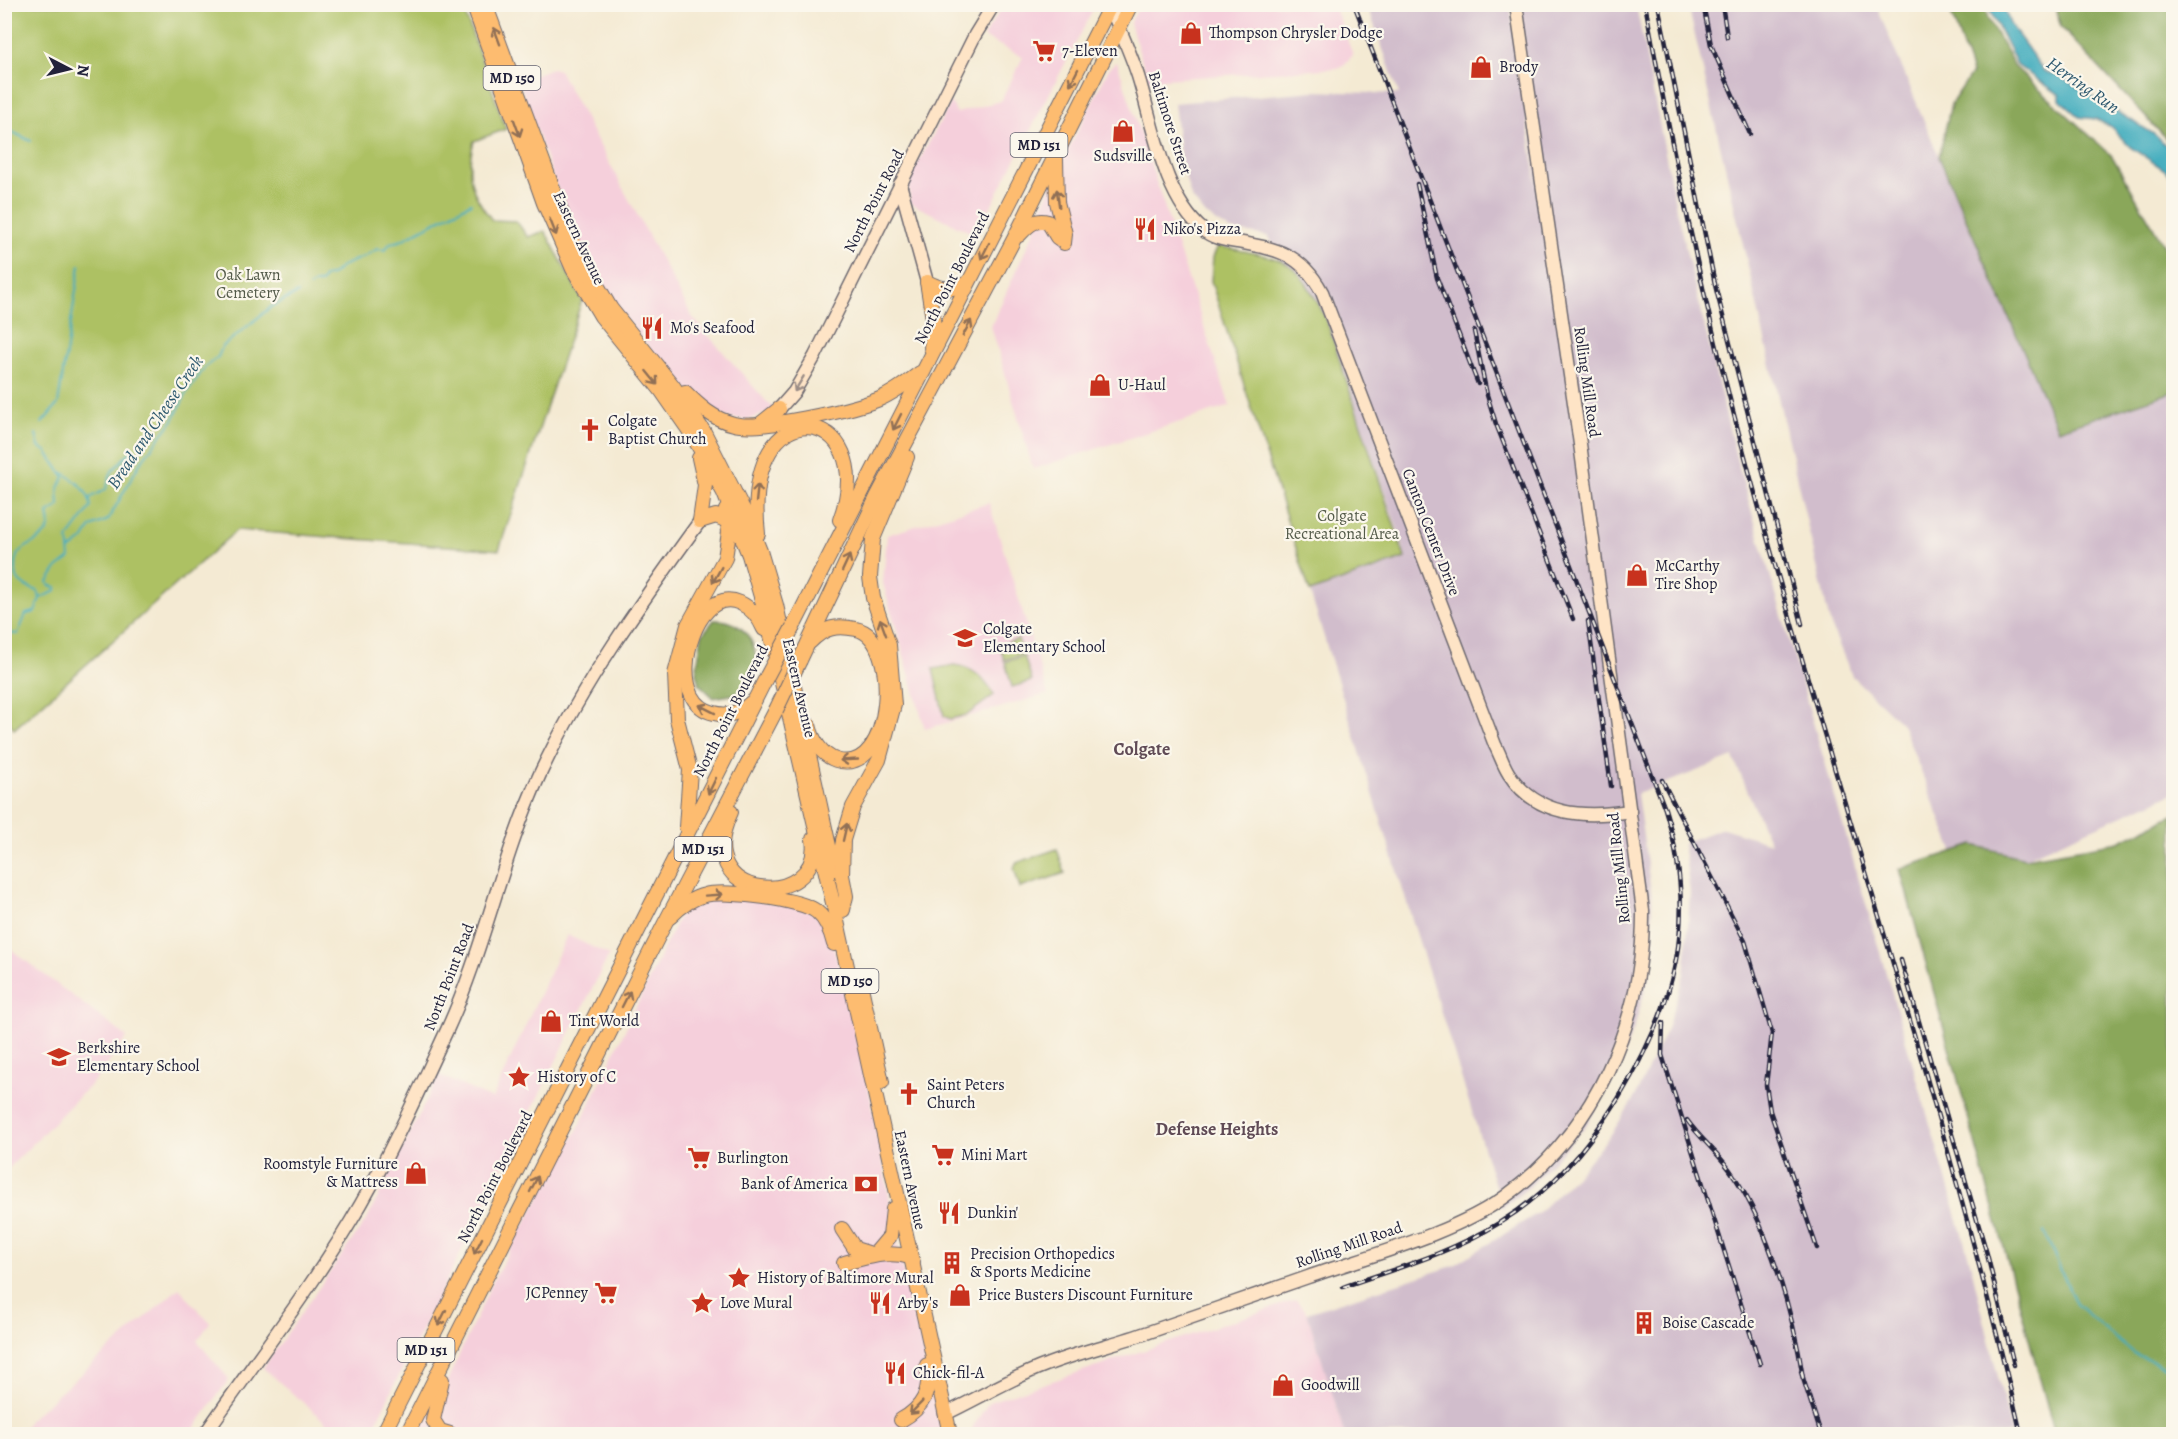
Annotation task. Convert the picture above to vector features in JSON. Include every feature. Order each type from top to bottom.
[{"type":"main road","name":"Eastern Avenue","points":[[473,4],[569,248],[601,316],[661,390],[693,436],[724,493],[739,528],[781,653],[875,1050],[920,1286],[949,1412],[958,1434]]},
{"type":"main road","name":"Eastern Avenue","points":[[486,4],[532,153]]},
{"type":"main road","name":"MD 151","points":[[407,1434],[665,923],[776,710],[877,497],[1013,241],[1131,4]]},
{"type":"main road","name":"North Point Boulevard","points":[[383,1434],[1109,5]]},
{"type":"main road","points":[[1013,241],[1038,220],[1048,222],[1057,237],[1064,243],[1065,234],[1056,183],[1056,153]]},
{"type":"main road","name":"Eastern Avenue","points":[[569,248],[611,309],[658,367],[720,459],[760,551],[803,777],[910,1257],[920,1286]]},
{"type":"main road","points":[[927,282],[939,288],[950,289],[968,283]]},
{"type":"main road","points":[[658,367],[709,414],[734,424],[757,426],[877,400],[895,391],[926,365],[934,325],[927,282]]},
{"type":"main road","points":[[843,910],[846,896],[842,874],[843,840],[853,807],[879,760],[894,705],[893,668],[889,645],[873,598],[870,577],[873,539],[939,380]]},
{"type":"main road","points":[[757,426],[779,409]]},
{"type":"main road","points":[[760,551],[756,506],[758,483],[766,456],[787,432],[800,427],[815,428],[829,434],[842,451],[847,481],[842,514],[820,571]]},
{"type":"main road","points":[[693,436],[705,485],[700,521],[711,517],[728,519],[739,528]]},
{"type":"main road","points":[[683,844],[688,817],[690,770],[677,719],[676,667],[688,625],[725,558],[729,532],[724,493]]},
{"type":"main road","points":[[757,696],[745,709],[722,715],[702,708],[692,698],[686,675],[701,619],[706,611],[721,601],[742,603],[758,615],[781,653],[810,731],[818,746],[836,760],[851,762],[861,759],[874,745],[884,711],[882,656],[876,643],[860,630],[842,626],[822,631],[811,640],[802,657]]},
{"type":"main road","points":[[742,776],[737,800],[724,826],[722,852],[735,876],[754,888],[767,890],[788,885],[800,877],[811,859],[813,844],[803,777]]},
{"type":"main road","points":[[665,923],[680,908],[698,897],[711,894],[803,905],[818,912],[826,922],[844,978],[852,990]]},
{"type":"main road","points":[[842,1229],[855,1250],[874,1254],[883,1247],[893,1228],[894,1186]]},
{"type":"main road","points":[[844,1263],[874,1254],[893,1253],[910,1257]]},
{"type":"main road","points":[[901,1420],[919,1409],[926,1396],[929,1382],[921,1338],[920,1286]]},
{"type":"main road","points":[[450,1434],[440,1431],[433,1420],[433,1412],[452,1347]]},
{"type":"main road","name":"Eastern Avenue","points":[[949,1412],[950,1434]]},
{"type":"street","name":"North Point Road","points":[[779,409],[794,392],[815,356],[975,35],[994,4]]},
{"type":"street","name":"Rolling Mill Road","points":[[949,1412],[1046,1365],[1148,1332],[1473,1217],[1516,1189],[1552,1154],[1585,1112],[1606,1075],[1627,1022],[1640,970],[1643,933],[1640,886],[1516,4]]},
{"type":"street","name":"Baltimore Street","points":[[1109,5],[1120,24],[1167,170],[1180,201],[1196,223],[1216,238]]},
{"type":"street","points":[[900,184],[927,282]]},
{"type":"street","name":"Canton Center Drive","points":[[1216,238],[1278,250],[1305,267],[1317,282],[1509,775],[1529,795],[1563,813],[1587,815],[1630,811]]},
{"type":"street","name":"North Point Road","points":[[205,1434],[361,1204],[458,1005],[521,822],[540,774],[560,735],[636,612],[700,521]]},
{"type":"shaded area","points":[[1004,5],[1092,5],[1094,8],[976,235],[910,203],[908,181],[951,102],[957,113],[1001,101],[1023,57],[983,37]]},
{"type":"shaded area","points":[[1140,5],[1334,5],[1353,55],[1341,68],[1148,80],[1130,23]]},
{"type":"shaded area","points":[[1367,5],[1510,5],[1538,195],[1520,5],[1636,5],[1677,213],[1737,461],[1969,1258],[2012,1434],[1345,1434],[1307,1313],[1453,1266],[1538,1213],[1577,1175],[1612,1133],[1635,1097],[1667,1029],[1684,974],[1686,953],[1690,892],[1683,843],[1723,828],[1770,843],[1733,757],[1637,794],[1652,899],[1650,971],[1635,1025],[1616,1073],[1585,1127],[1529,1187],[1502,1208],[1310,592],[1405,558],[1402,543],[1326,319],[1278,257],[1268,236],[1230,230],[1206,215],[1191,197],[1181,162],[1174,103],[1314,91],[1399,94]]},
{"type":"shaded area","points":[[1688,5],[1876,5],[1939,157],[2058,430],[2173,392],[2173,793],[2025,858],[1973,845],[1953,851],[1902,724],[1852,676],[1830,623]]},
{"type":"shaded area","points":[[1117,62],[1230,406],[1033,469],[991,326],[1032,236],[1054,178],[1110,67]]},
{"type":"shaded area","points":[[552,68],[559,70],[693,318],[774,410],[748,420],[726,417],[711,409],[676,379],[624,317],[578,248],[519,81]]},
{"type":"shaded area","name":"Colgate Elementary School","points":[[989,503],[1048,694],[925,729],[883,583],[887,535]]},
{"type":"shaded area","points":[[724,897],[803,907],[821,918],[830,934],[862,1051],[900,1254],[943,1434],[416,1434],[427,1413],[437,1403],[494,1279],[580,1125],[680,914],[698,899]]},
{"type":"shaded area","points":[[567,935],[609,955],[370,1434],[335,1434],[336,1431],[263,1368],[367,1219],[439,1075],[492,1099]]},
{"type":"shaded area","name":"Berkshire Elementary School","points":[[5,945],[127,1037],[99,1076],[5,1172]]},
{"type":"shaded area","points":[[179,1288],[210,1323],[197,1341],[229,1379],[191,1434],[20,1434],[30,1419]]},
{"type":"shaded area","points":[[1296,1300],[1307,1313],[1345,1434],[974,1434],[972,1428],[989,1402]]},
{"type":"green space","name":"Oak Lawn Cemetery","points":[[4,5],[462,5],[506,129],[474,141],[470,173],[474,192],[492,220],[516,221],[528,237],[545,231],[582,300],[499,550],[237,530],[14,729],[4,714]]},
{"type":"green space","points":[[1948,5],[1984,5],[1988,19],[2016,68],[2112,156],[2173,261],[2173,392],[2058,430],[1939,157],[1951,104],[1972,73]]},
{"type":"green space","points":[[2054,5],[2173,5],[2173,146],[2061,27]]},
{"type":"green space","name":"Colgate Recreational Area","points":[[1218,246],[1259,254],[1286,263],[1296,271],[1315,297],[1326,319],[1405,558],[1310,592],[1211,281],[1213,257]]},
{"type":"green space","points":[[714,620],[729,622],[741,628],[754,649],[756,662],[754,674],[748,685],[735,694],[714,698],[699,684],[696,673],[702,635]]},
{"type":"green space","points":[[1018,639],[1023,654],[1004,660],[1000,645]]},
{"type":"green space","points":[[1024,656],[1032,681],[1012,687],[1005,662]]},
{"type":"green space","points":[[954,665],[973,671],[994,695],[967,715],[950,719],[944,716],[933,669]]},
{"type":"green space","points":[[2173,815],[2173,1434],[2055,1434],[1900,869],[1973,845],[2025,858],[2119,842]]},
{"type":"green space","points":[[1057,849],[1065,873],[1020,888],[1014,868],[1016,863]]},
{"type":"water","name":"Herring Run","points":[[1987,5],[2003,5],[2010,24],[2044,71],[2061,77],[2154,134],[2173,152],[2173,180],[2165,170],[2130,147],[2111,127],[2096,119],[2079,117],[2060,100],[2060,95],[2018,66]]},
{"type":"waterway","points":[[4,15],[17,4]]},
{"type":"waterway","points":[[4,125],[12,132],[31,141]]},
{"type":"waterway","name":"Bread and Cheese Creek","points":[[309,287],[315,283],[321,283],[324,277],[345,265],[377,249],[385,250],[390,243],[400,241],[471,203]]},
{"type":"waterway","points":[[42,423],[58,404],[80,265]]},
{"type":"waterway","name":"Bread and Cheese Creek","points":[[70,550],[83,540],[91,527],[108,520],[140,463],[173,420],[187,392],[206,366],[218,357],[222,347],[271,307],[298,293]]},
{"type":"waterway","name":"Bread and Cheese Creek","points":[[36,434],[39,447],[46,451],[64,477],[58,490],[59,506],[48,513],[50,523],[47,532],[17,555],[16,575],[20,583],[38,591],[40,598]]},
{"type":"waterway","name":"Bread and Cheese Creek","points":[[90,498],[106,489],[112,471],[131,451]]},
{"type":"waterway","name":"Bread and Cheese Creek","points":[[4,633],[18,634],[26,614],[35,612],[40,598],[56,591],[56,587],[49,585],[48,582],[57,568],[70,558],[68,538],[91,507],[84,490],[76,481],[60,471]]},
{"type":"waterway","points":[[2044,1232],[2076,1304],[2133,1353],[2174,1371]]},
{"type":"railway","points":[[1343,1287],[1423,1259],[1481,1234],[1535,1198],[1566,1169],[1606,1118],[1638,1064],[1655,1029],[1676,960],[1680,924],[1680,887],[1675,849],[1665,809],[1354,4]]},
{"type":"railway","points":[[1645,4],[1701,278],[1757,502],[1952,1166],[2021,1434]]},
{"type":"railway","points":[[1658,4],[1716,289],[1802,624]]},
{"type":"railway","points":[[1703,4],[1711,45],[1750,134]]},
{"type":"railway","points":[[1722,4],[1727,37]]},
{"type":"railway","points":[[1417,184],[1437,278],[1478,384]]},
{"type":"railway","points":[[1474,331],[1487,395],[1496,424],[1573,619]]},
{"type":"railway","points":[[1588,621],[1611,786]]},
{"type":"railway","points":[[1662,780],[1745,941],[1772,1033],[1766,1085],[1770,1111],[1817,1248]]},
{"type":"railway","points":[[1901,960],[1987,1254],[2014,1365]]},
{"type":"railway","points":[[1663,1023],[1662,1055],[1760,1364]]},
{"type":"railway","points":[[1687,1120],[1729,1168],[1747,1197],[1758,1221],[1786,1301],[1803,1378]]},
{"type":"railway","points":[[1801,1372],[1821,1434]]},
{"type":"place","name":"Thompson Chrysler Dodge","points":[[1191,33]]},
{"type":"place","name":"7-Eleven","points":[[1044,51]]},
{"type":"place","name":"Brody","points":[[1481,67]]},
{"type":"place","name":"Sudsville","points":[[1123,131]]},
{"type":"place","name":"Niko's Pizza","points":[[1145,229]]},
{"type":"place","name":"Mo's Seafood","points":[[652,328]]},
{"type":"place","name":"U-Haul","points":[[1100,385]]},
{"type":"place","name":"Colgate Baptist Church","points":[[590,430]]},
{"type":"place","name":"McCarthy Tire Shop","points":[[1637,575]]},
{"type":"place","name":"Colgate Elementary School","points":[[965,638]]},
{"type":"place","name":"Tint World","points":[[551,1021]]},
{"type":"place","name":"Berkshire Elementary School","points":[[59,1057]]},
{"type":"place","name":"History of C","points":[[519,1077]]},
{"type":"place","name":"Saint Peters Church","points":[[909,1094]]},
{"type":"place","name":"Mini Mart","points":[[943,1155]]},
{"type":"place","name":"Burlington","points":[[699,1158]]},
{"type":"place","name":"Roomstyle Furniture & Mattress","points":[[416,1173]]},
{"type":"place","name":"Bank of America","points":[[866,1184]]},
{"type":"place","name":"Dunkin'","points":[[949,1213]]},
{"type":"place","name":"Precision Orthopedics & Sports Medicine","points":[[952,1263]]},
{"type":"place","name":"History of Baltimore Mural","points":[[739,1278]]},
{"type":"place","name":"JCPenney","points":[[606,1293]]},
{"type":"place","name":"Price Busters Discount Furniture","points":[[960,1295]]},
{"type":"place","name":"Love Mural","points":[[702,1303]]},
{"type":"place","name":"Arby's","points":[[880,1303]]},
{"type":"place","name":"Boise Cascade","points":[[1644,1323]]},
{"type":"place","name":"Chick-fil-A","points":[[895,1373]]},
{"type":"place","name":"Goodwill","points":[[1283,1385]]},
{"type":"district","name":"Colgate","points":[[1142,749]]},
{"type":"district","name":"Defense Heights","points":[[1217,1129]]}]
